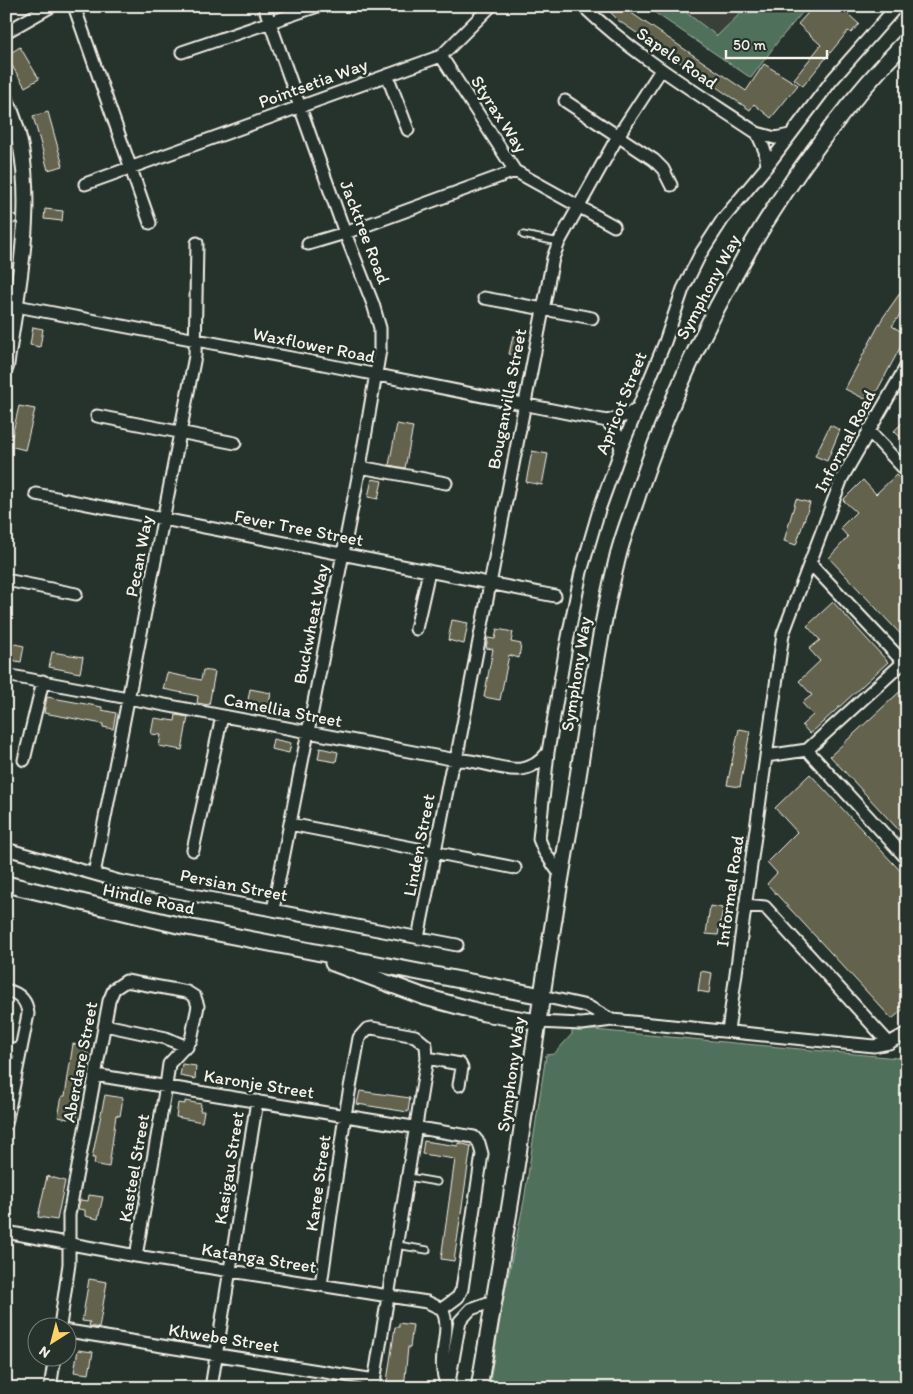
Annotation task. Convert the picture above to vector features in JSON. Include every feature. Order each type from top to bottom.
[{"type":"main road","name":"Symphony Way","points":[[479,1388],[601,634],[618,556],[656,441],[680,382],[736,272],[778,205],[854,100],[907,40]]},
{"type":"main road","name":"Hindle Road","points":[[6,884],[182,926],[542,996]]},
{"type":"main road","name":"Hindle Road","points":[[284,946],[425,997],[484,1013],[537,1022]]},
{"type":"street","points":[[6,32],[52,6]]},
{"type":"street","points":[[74,6],[150,222]]},
{"type":"street","name":"Jacktree Road","points":[[264,6],[345,233],[373,304],[380,328],[377,374]]},
{"type":"street","points":[[182,52],[318,6]]},
{"type":"street","name":"Pointsetia Way","points":[[85,184],[441,56],[491,6]]},
{"type":"street","name":"Sapele Road","points":[[582,6],[619,39],[661,70],[756,133],[775,138],[790,135]]},
{"type":"street","name":"Apricot Street","points":[[561,876],[544,851],[539,839],[548,752],[564,652],[581,572],[599,510],[636,409],[665,342],[677,303],[693,267],[723,219],[767,166],[832,80],[898,6]]},
{"type":"street","name":"Styrax Way","points":[[441,56],[515,171],[614,226]]},
{"type":"street","name":"Bouganvilla Street","points":[[456,760],[553,258],[559,242],[618,136],[661,70]]},
{"type":"street","points":[[387,75],[408,130]]},
{"type":"street","points":[[6,100],[19,142],[24,172],[24,219],[10,304],[6,367]]},
{"type":"street","points":[[565,102],[659,165],[670,185]]},
{"type":"street","points":[[756,133],[766,151],[767,166]]},
{"type":"street","points":[[308,244],[345,233],[515,171]]},
{"type":"street","name":"Pecan Way","points":[[94,874],[164,519],[196,341],[197,243]]},
{"type":"street","points":[[484,298],[592,318]]},
{"type":"street","name":"Waxflower Road","points":[[10,304],[377,374],[607,421]]},
{"type":"street","name":"Informal Road","points":[[728,1031],[784,634],[842,478],[907,365]]},
{"type":"street","name":"Buckwheat Way","points":[[273,910],[377,374]]},
{"type":"street","points":[[621,449],[617,434],[607,421],[627,415],[636,409]]},
{"type":"street","points":[[97,416],[235,443]]},
{"type":"street","points":[[868,430],[907,472]]},
{"type":"street","points":[[360,467],[446,483]]},
{"type":"street","name":"Fever Tree Street","points":[[36,494],[555,596]]},
{"type":"street","points":[[766,756],[807,750],[905,662],[810,563]]},
{"type":"street","points":[[416,629],[429,571]]},
{"type":"street","points":[[6,580],[76,594]]},
{"type":"street","name":"Camellia Street","points":[[6,675],[456,760],[468,759],[504,769],[521,770],[536,764],[548,752]]},
{"type":"street","points":[[24,760],[43,681]]},
{"type":"street","points":[[193,850],[222,716]]},
{"type":"street","points":[[807,750],[907,859]]},
{"type":"street","name":"Linden Street","points":[[418,938],[451,770],[456,760]]},
{"type":"street","points":[[290,824],[516,868]]},
{"type":"street","name":"Persian Street","points":[[6,849],[118,881],[457,945]]},
{"type":"street","points":[[745,905],[765,907],[889,1043]]},
{"type":"street","name":"Aberdare Street","points":[[62,1316],[70,1264],[68,1244],[69,1215],[95,1075],[111,994],[126,980],[188,992],[195,997],[198,1006],[191,1040],[187,1047],[169,1064],[166,1086]]},
{"type":"street","points":[[6,990],[20,995],[28,1009],[6,1124]]},
{"type":"street","points":[[542,996],[587,1006],[612,1020]]},
{"type":"street","points":[[537,1022],[582,1024],[612,1020],[874,1046],[889,1043],[907,1033]]},
{"type":"street","points":[[105,1025],[166,1038],[187,1047]]},
{"type":"street","name":"Karee Street","points":[[321,1285],[345,1115],[358,1044],[367,1030],[372,1028],[415,1036],[426,1046],[427,1058]]},
{"type":"street","points":[[6,1048],[20,1051]]},
{"type":"street","points":[[374,1384],[427,1058],[460,1064],[462,1068],[459,1085]]},
{"type":"street","name":"Karonje Street","points":[[95,1075],[470,1135],[477,1139],[481,1148],[462,1289],[458,1297],[442,1309]]},
{"type":"street","name":"Kasteel Street","points":[[136,1256],[166,1086]]},
{"type":"street","name":"Kasigau Street","points":[[211,1388],[257,1101]]},
{"type":"street","name":"Katanga Street","points":[[6,1232],[136,1256],[428,1302],[442,1309]]},
{"type":"street","points":[[448,1387],[460,1321],[471,1309],[493,1300]]},
{"type":"street","points":[[442,1309],[446,1322],[441,1368],[448,1387]]},
{"type":"street","name":"Khwebe Street","points":[[78,1333],[217,1355],[374,1384]]},
{"type":"street","points":[[50,1388],[53,1366]]},
{"type":"lane","points":[[523,235],[559,242]]},
{"type":"lane","points":[[408,1177],[437,1182]]},
{"type":"lane","points":[[397,1245],[427,1250]]},
{"type":"shaded area","points":[[645,6],[808,6],[779,40],[751,78]]},
{"type":"green space","points":[[645,6],[685,6],[688,14],[717,36],[748,6],[808,6],[779,40],[751,78]]},
{"type":"green space","points":[[572,1028],[898,1058],[907,1050],[907,1388],[489,1388],[501,1311],[524,1201],[546,1055],[554,1054],[572,1034]]},
{"type":"building","points":[[604,6],[621,6],[746,91],[764,64],[798,85],[771,118],[754,104],[750,110],[619,21]]},
{"type":"building","points":[[814,6],[839,6],[859,24],[851,33],[848,31],[803,86],[794,79],[821,45],[798,24]]},
{"type":"building","points":[[20,47],[39,79],[25,87],[6,56]]},
{"type":"building","points":[[48,112],[63,166],[48,170],[33,116]]},
{"type":"building","points":[[45,209],[63,211],[62,221],[44,219]]},
{"type":"building","points":[[907,283],[907,305],[892,326],[907,335],[871,402],[845,389],[882,319]]},
{"type":"building","points":[[33,327],[43,329],[40,347],[30,345]]},
{"type":"building","points":[[513,336],[523,338],[519,356],[509,354]]},
{"type":"building","points":[[19,406],[35,409],[25,450],[6,445],[6,434],[12,436]]},
{"type":"building","points":[[907,418],[907,444],[894,431]]},
{"type":"building","points":[[397,424],[413,427],[405,468],[389,465]]},
{"type":"building","points":[[830,425],[840,430],[827,461],[815,456]]},
{"type":"building","points":[[532,451],[548,454],[542,485],[526,482]]},
{"type":"building","points":[[896,475],[907,486],[907,550],[898,559],[907,568],[907,576],[900,583],[907,590],[907,597],[900,604],[907,611],[907,641],[829,558],[848,537],[840,528],[856,512],[843,500],[863,480],[876,494]]},
{"type":"building","points":[[372,479],[382,481],[378,499],[368,497]]},
{"type":"building","points":[[796,499],[810,503],[796,545],[784,541]]},
{"type":"building","points":[[833,602],[888,662],[810,734],[802,725],[813,715],[802,703],[812,695],[799,681],[820,661],[809,649],[820,640],[807,626]]},
{"type":"building","points":[[452,620],[468,623],[464,644],[448,640]]},
{"type":"building","points":[[497,629],[513,632],[511,642],[521,644],[519,658],[509,655],[500,700],[484,697],[493,649],[486,648],[488,638],[495,639]]},
{"type":"building","points":[[6,642],[24,646],[21,662],[6,659]]},
{"type":"building","points":[[52,652],[83,657],[80,673],[49,667]]},
{"type":"building","points":[[203,670],[215,672],[209,705],[197,703],[198,696],[163,689],[167,673],[201,680]]},
{"type":"building","points":[[907,685],[907,771],[899,778],[907,786],[907,839],[830,756]]},
{"type":"building","points":[[250,689],[271,693],[268,709],[247,705]]},
{"type":"building","points":[[47,697],[102,707],[102,710],[116,713],[113,729],[103,727],[103,724],[44,713]]},
{"type":"building","points":[[176,715],[188,717],[182,750],[159,746],[161,735],[151,734],[154,718],[175,721]]},
{"type":"building","points":[[739,729],[750,731],[740,787],[727,785]]},
{"type":"building","points":[[273,739],[291,743],[289,753],[271,749]]},
{"type":"building","points":[[320,748],[338,752],[336,762],[318,759]]},
{"type":"building","points":[[810,774],[907,878],[907,1006],[892,1019],[767,884],[777,873],[767,862],[797,832],[775,808]]},
{"type":"building","points":[[710,906],[723,908],[718,935],[706,934]]},
{"type":"building","points":[[701,971],[712,973],[709,993],[698,991]]},
{"type":"building","points":[[73,1044],[87,1047],[86,1053],[89,1054],[77,1117],[69,1115],[68,1119],[58,1117],[62,1096],[65,1096]]},
{"type":"building","points":[[182,1064],[196,1066],[195,1079],[180,1076]]},
{"type":"building","points":[[360,1091],[410,1098],[408,1112],[357,1104]]},
{"type":"building","points":[[105,1095],[123,1098],[120,1116],[116,1115],[109,1167],[94,1164],[95,1158],[92,1158]]},
{"type":"building","points":[[185,1101],[201,1104],[200,1111],[204,1111],[202,1122],[176,1117],[178,1103],[185,1104]]},
{"type":"building","points":[[424,1141],[458,1146],[458,1143],[471,1146],[454,1261],[441,1259],[455,1159],[422,1154]]},
{"type":"building","points":[[47,1176],[65,1181],[57,1220],[38,1217]]},
{"type":"building","points":[[89,1195],[103,1197],[98,1219],[85,1216],[85,1210],[78,1209],[80,1200],[88,1201]]},
{"type":"building","points":[[89,1279],[107,1282],[99,1328],[89,1326],[90,1322],[82,1321]]},
{"type":"building","points":[[399,1323],[413,1325],[410,1347],[408,1347],[404,1388],[386,1388],[395,1327],[399,1327]]},
{"type":"building","points":[[78,1350],[93,1352],[89,1374],[74,1372],[75,1366],[78,1366]]}]
